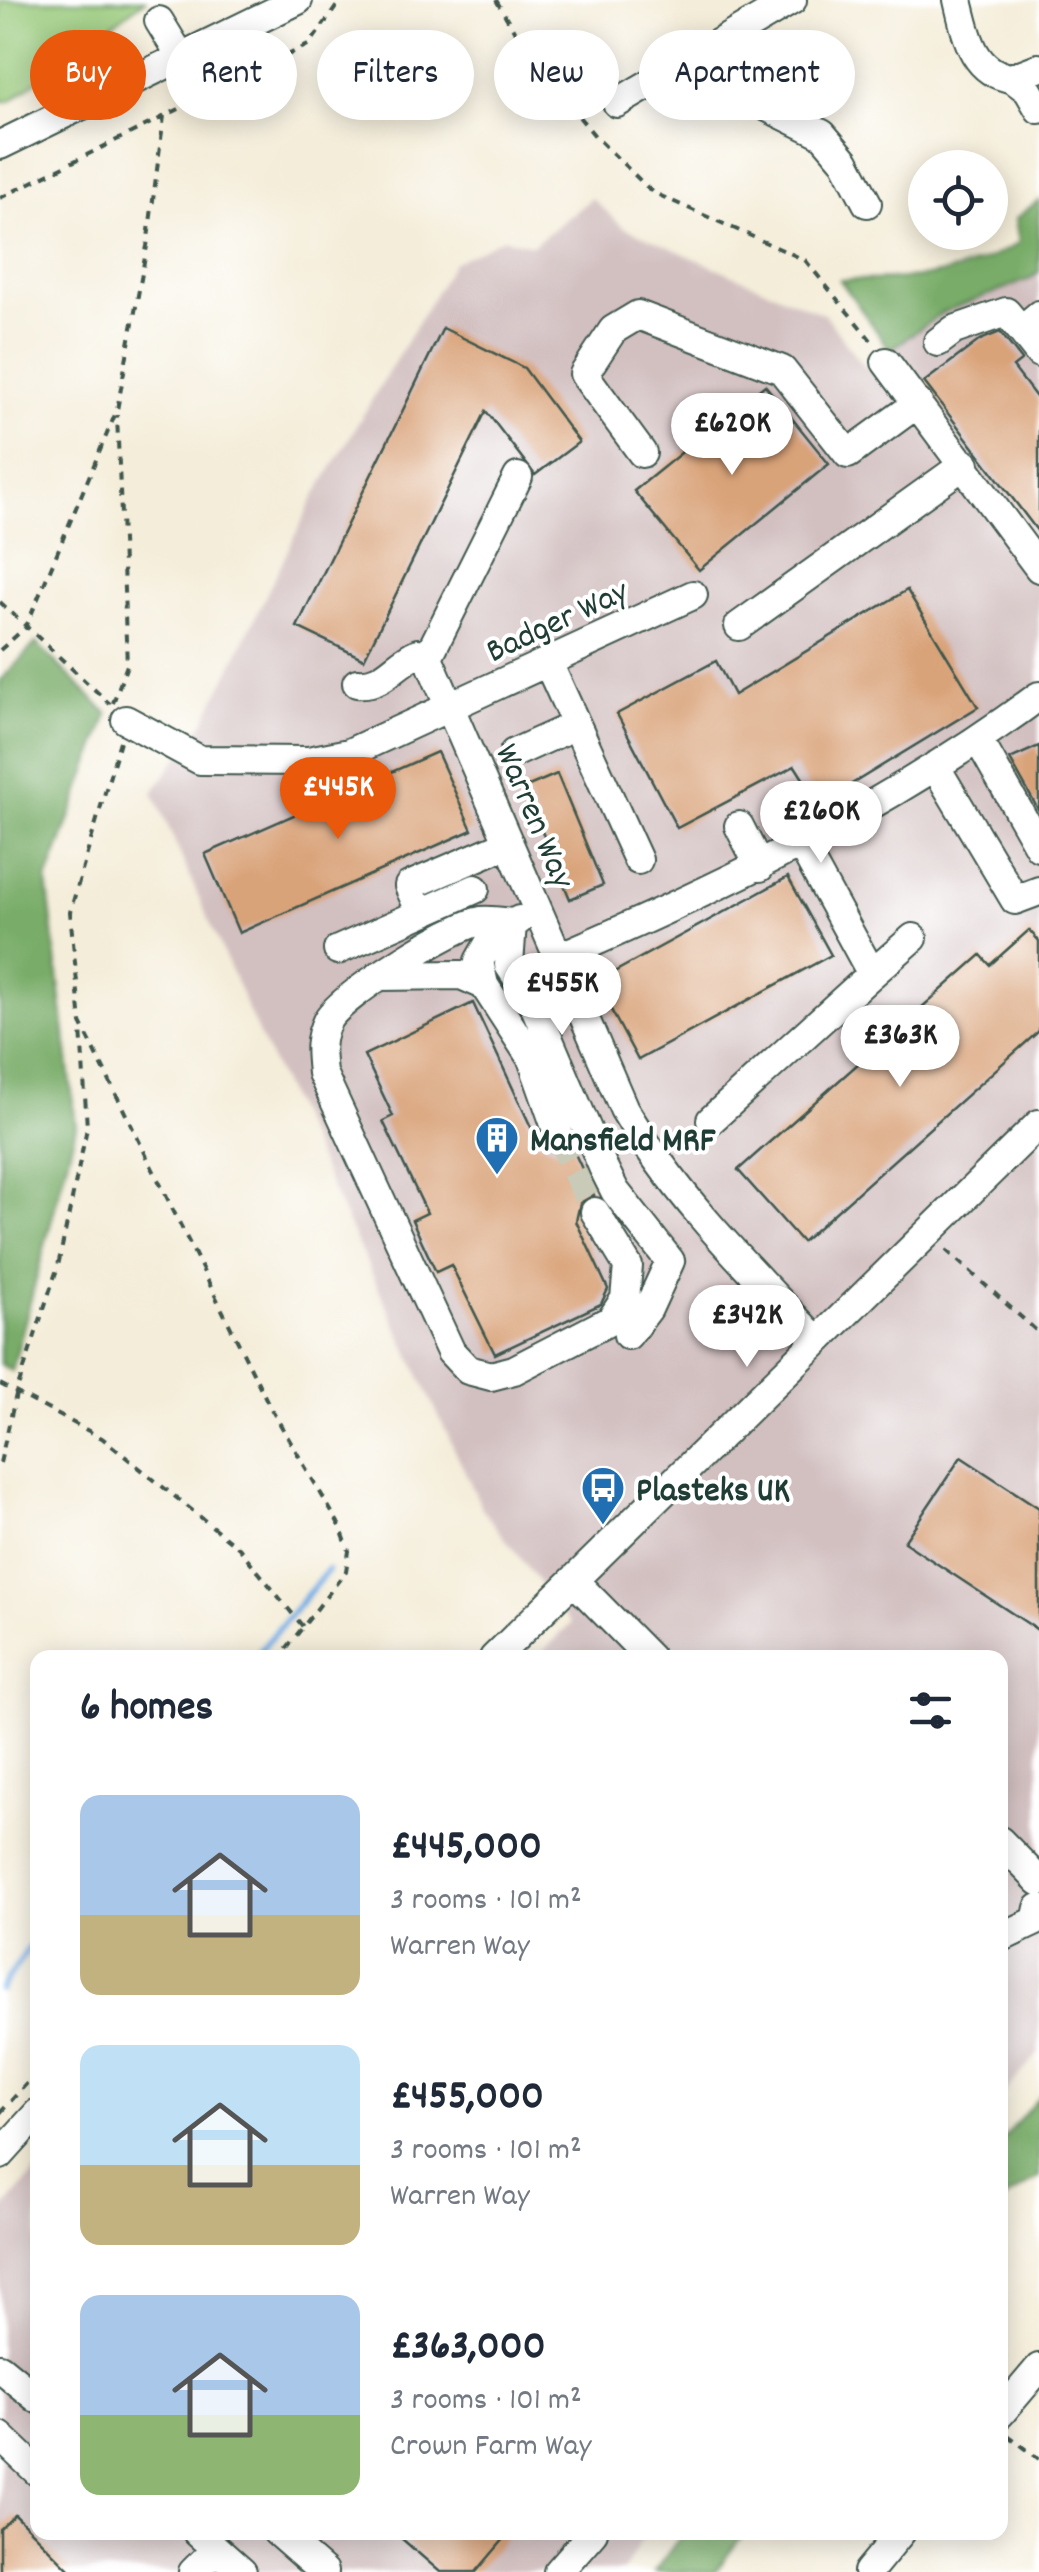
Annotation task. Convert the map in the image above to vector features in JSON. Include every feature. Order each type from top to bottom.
[{"type":"street","points":[[236,30],[298,0]]},
{"type":"street","points":[[742,30],[792,0]]},
{"type":"street","points":[[958,0],[974,53],[989,71],[1025,73],[1028,90],[1039,110]]},
{"type":"street","points":[[159,20],[166,32]]},
{"type":"street","points":[[0,146],[166,64]]},
{"type":"street","points":[[794,120],[822,134],[845,161],[872,210]]},
{"type":"street","points":[[938,342],[954,330],[1006,312],[1030,323],[1039,353]]},
{"type":"street","points":[[642,452],[584,374],[613,330],[638,315],[782,370],[848,454],[918,403]]},
{"type":"street","points":[[886,362],[1036,558]]},
{"type":"street","points":[[739,626],[965,464]]},
{"type":"street","points":[[356,683],[370,684],[386,678],[393,667],[418,653],[428,657],[518,477]]},
{"type":"street","name":"Badger Way","points":[[119,712],[200,760],[308,761],[350,753],[549,665],[693,594]]},
{"type":"street","name":"Warren Way","points":[[428,657],[509,843],[526,918],[558,957],[624,1109],[656,1164],[698,1215],[817,1341]]},
{"type":"street","points":[[549,665],[638,860]]},
{"type":"street","points":[[558,957],[760,867],[934,766],[1039,696]]},
{"type":"street","points":[[514,753],[576,725]]},
{"type":"street","points":[[978,739],[1039,847]]},
{"type":"street","points":[[934,766],[1014,900],[1039,891]]},
{"type":"street","points":[[739,826],[760,867]]},
{"type":"street","points":[[421,913],[409,886],[509,843]]},
{"type":"street","points":[[802,844],[872,974]]},
{"type":"street","points":[[338,950],[475,889]]},
{"type":"street","points":[[526,918],[480,921],[378,976],[343,1000],[329,1017],[318,1041],[322,1073],[452,1352],[468,1370],[491,1376],[514,1370],[612,1320],[626,1299],[628,1266],[596,1212]]},
{"type":"street","points":[[526,918],[491,940],[479,961],[484,985],[532,1060],[558,1133]]},
{"type":"street","points":[[526,918],[509,965],[532,1000],[602,1167],[670,1261],[648,1309],[628,1335]]},
{"type":"street","points":[[711,1120],[913,938]]},
{"type":"street","points":[[378,976],[461,975],[484,985]]},
{"type":"street","points":[[503,1650],[1039,1124]]},
{"type":"street","points":[[575,1582],[642,1650]]},
{"type":"street","points":[[1008,1849],[1039,1881]]},
{"type":"street","points":[[1008,1934],[1036,1921],[1039,1908]]},
{"type":"street","points":[[0,2155],[30,2122]]},
{"type":"street","points":[[0,2368],[30,2392]]},
{"type":"street","points":[[1008,2405],[1039,2368]]},
{"type":"street","points":[[5,2452],[30,2467]]},
{"type":"street","points":[[286,2540],[323,2572]]},
{"type":"street","points":[[558,2572],[586,2540]]},
{"type":"street","points":[[868,2572],[894,2540]]},
{"type":"street","points":[[193,2572],[207,2541],[242,2572]]},
{"type":"path","points":[[0,198],[310,44],[341,0]]},
{"type":"path","points":[[496,0],[532,59],[595,136],[652,192],[805,260],[854,314],[886,362]]},
{"type":"path","points":[[0,650],[26,627],[116,410],[147,246],[164,116]]},
{"type":"path","points":[[0,1464],[17,1390],[58,1266],[88,1128],[70,912],[127,666],[116,410]]},
{"type":"path","points":[[0,602],[119,712]]},
{"type":"path","points":[[81,1023],[270,1406],[340,1526],[349,1551],[346,1572],[286,1650]]},
{"type":"path","points":[[928,1233],[1039,1333]]},
{"type":"path","points":[[0,1384],[102,1438],[239,1548],[304,1628]]},
{"type":"path","points":[[0,2113],[30,2080]]},
{"type":"path","points":[[1008,2435],[1039,2460]]},
{"type":"shaded area","points":[[592,198],[623,227],[825,315],[865,368],[943,312],[1039,272],[1039,2053],[1008,2089],[1008,1650],[544,1650],[571,1624],[483,1510],[255,1026],[153,792],[205,720],[312,501],[453,263],[504,238],[533,245]]},
{"type":"shaded area","points":[[30,2178],[30,2540],[642,2540],[623,2572],[0,2572],[0,2213]]},
{"type":"green space","points":[[0,0],[145,0],[105,30],[30,30],[30,86],[10,101],[0,101]]},
{"type":"green space","points":[[1039,200],[1039,272],[943,312],[890,350],[840,280],[911,278],[975,264],[1019,243],[1015,219]]},
{"type":"green space","points":[[36,643],[108,714],[47,881],[76,1127],[12,1371],[0,1364],[0,681]]},
{"type":"green space","points":[[1039,2097],[1039,2177],[1008,2197],[1008,2134]]},
{"type":"green space","points":[[677,2540],[739,2540],[715,2572],[654,2572]]},
{"type":"building","points":[[443,328],[524,368],[579,442],[535,475],[486,411],[364,659],[297,627]]},
{"type":"building","points":[[1000,332],[1022,360],[1013,367],[1039,401],[1039,533],[924,382],[980,340]]},
{"type":"building","points":[[765,385],[829,464],[699,570],[634,491]]},
{"type":"building","points":[[907,590],[978,707],[819,804],[795,766],[677,828],[617,714],[716,661],[734,695]]},
{"type":"building","points":[[1039,746],[1039,811],[1010,759]]},
{"type":"building","points":[[437,752],[472,830],[239,933],[205,854]]},
{"type":"building","points":[[557,774],[603,885],[570,899],[524,788]]},
{"type":"building","points":[[788,877],[831,955],[638,1060],[596,982]]},
{"type":"building","points":[[1029,930],[1039,941],[1039,1031],[802,1242],[738,1170],[981,955],[990,965]]},
{"type":"building","name":"Mansfield MRF","points":[[473,1003],[538,1142],[556,1150],[571,1145],[594,1195],[580,1203],[576,1221],[608,1289],[601,1304],[495,1354],[451,1265],[436,1272],[412,1220],[427,1213],[383,1121],[393,1116],[364,1055]]},
{"type":"building","points":[[961,1457],[1039,1508],[1039,1631],[904,1542]]},
{"type":"building","points":[[15,2515],[30,2530],[30,2540],[40,2540],[72,2572],[0,2572],[0,2529]]},
{"type":"building","points":[[403,2540],[503,2540],[476,2572],[440,2572]]},
{"type":"waterway","points":[[261,1650],[328,1570]]},
{"type":"waterway","points":[[0,1990],[30,1946]]},
{"type":"tunnel","points":[[558,1133],[595,1212]]},
{"type":"place","name":"Mansfield MRF","points":[[497,1176]]},
{"type":"place","name":"Plasteks UK","points":[[603,1526]]}]
